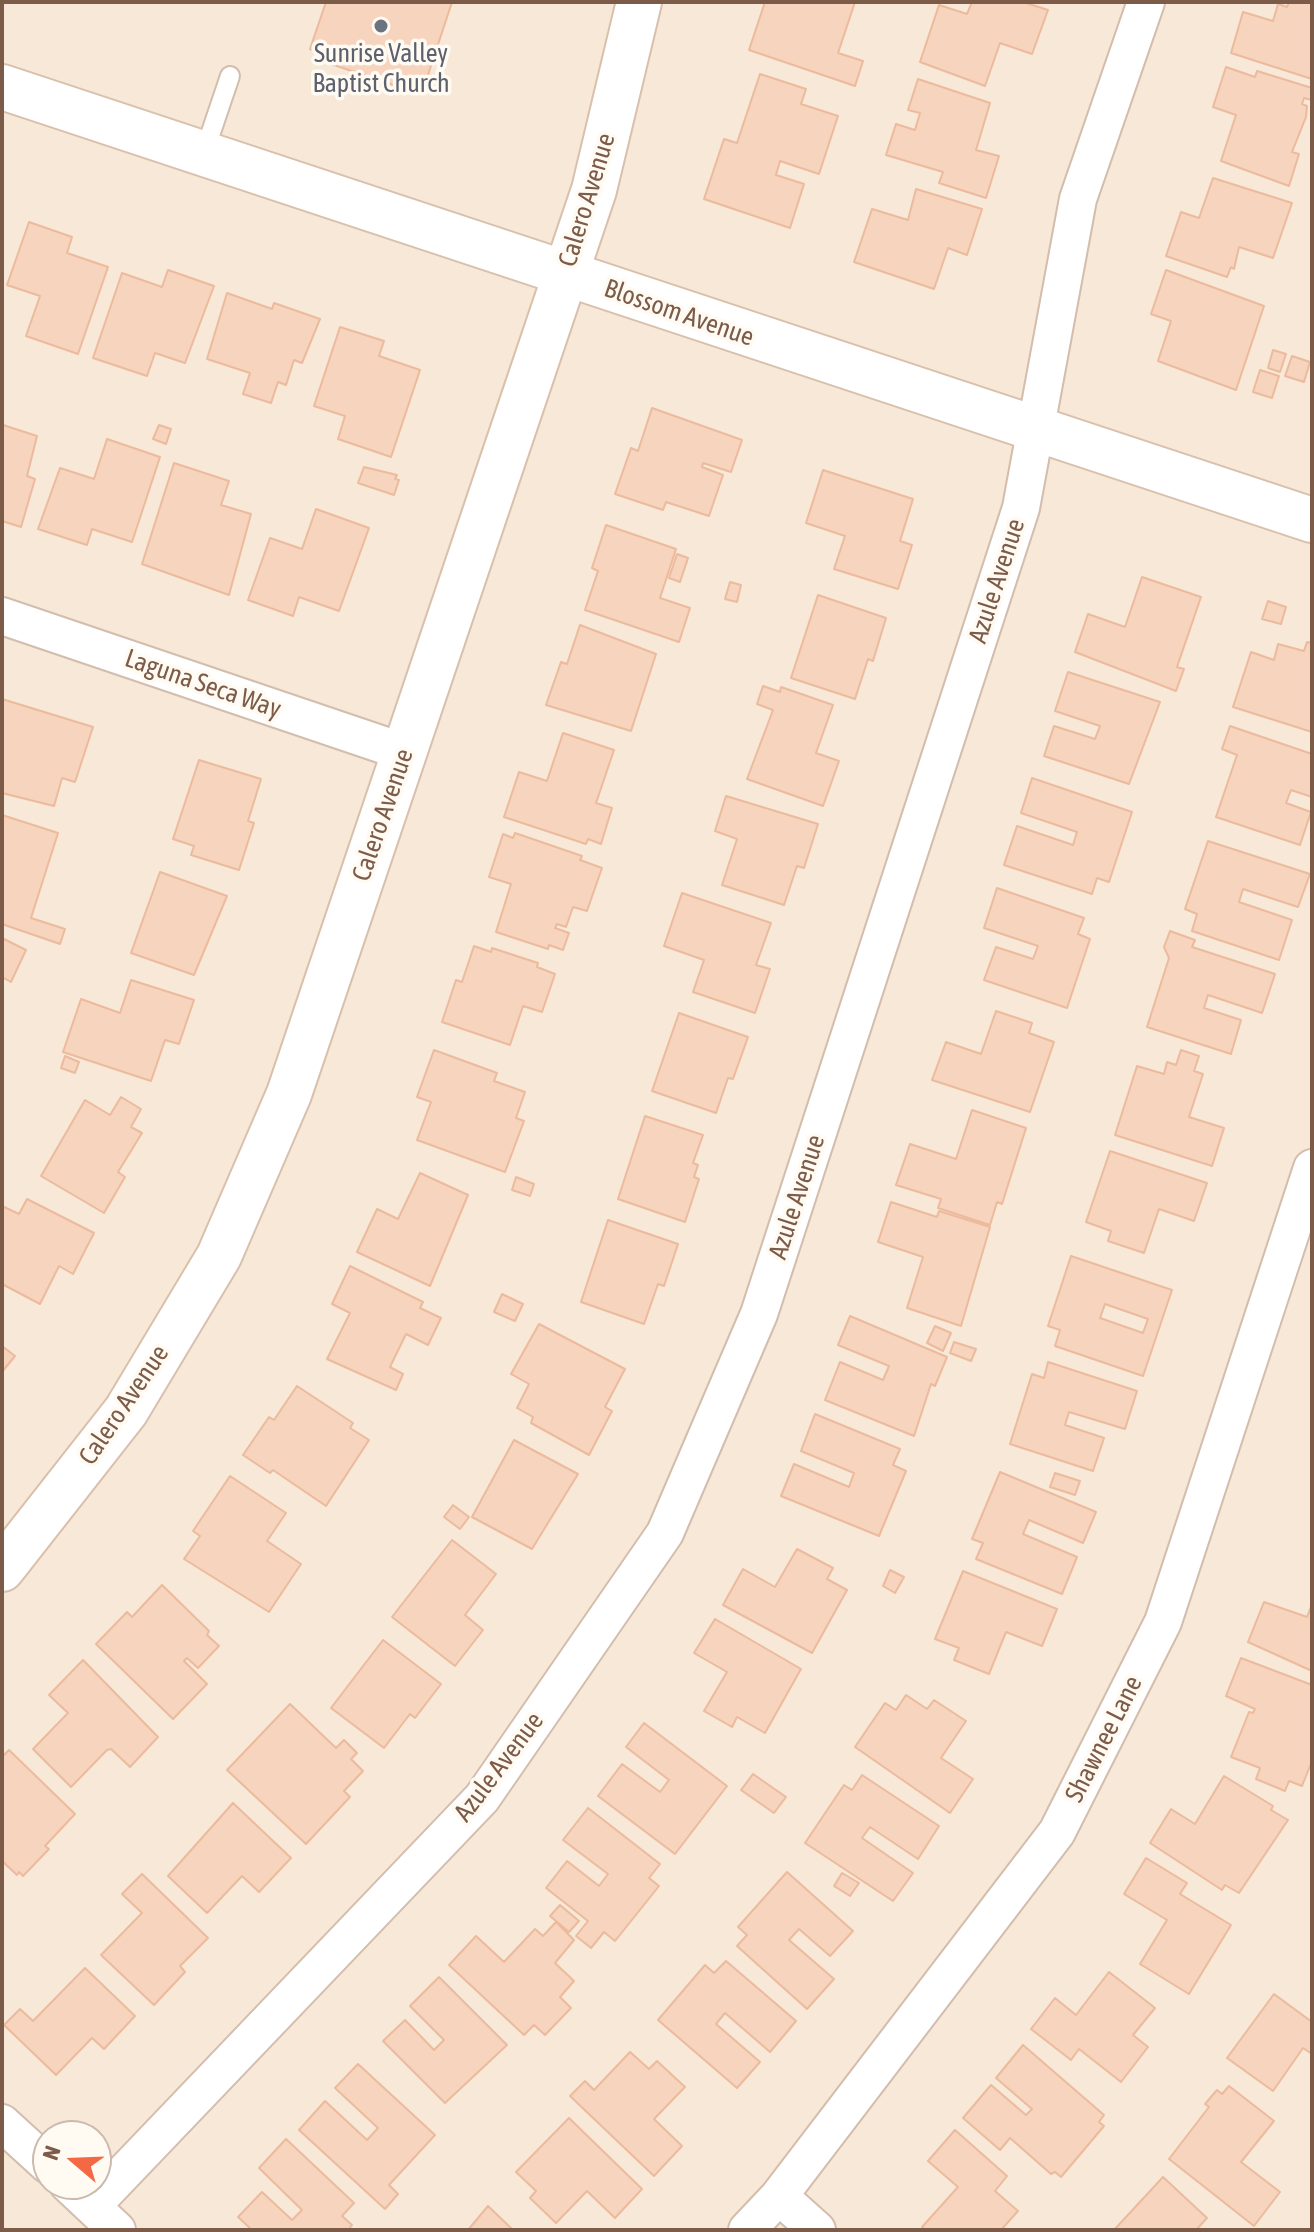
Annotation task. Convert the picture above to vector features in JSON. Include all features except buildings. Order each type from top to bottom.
[{"type":"street","name":"Calero Avenue","points":[[2,1569],[126,1411],[219,1256],[289,1094],[594,190],[639,2]]},
{"type":"street","name":"Azule Avenue","points":[[92,2207],[482,1798],[665,1533],[759,1314],[1021,508],[1078,199],[1146,2]]},
{"type":"street","name":"Blossom Avenue","points":[[2,87],[1312,520]]},
{"type":"street","name":"Laguna Seca Way","points":[[2,616],[404,752]]},
{"type":"street","name":"Shawnee Lane","points":[[747,2230],[779,2196],[1057,1832],[1163,1622],[1312,1168]]},
{"type":"street","points":[[2,2123],[32,2150]]},
{"type":"street","points":[[779,2196],[817,2230]]},
{"type":"lane","points":[[204,154],[230,76]]},
{"type":"shaded area","points":[[2,2],[1312,2],[1312,2230],[2,2230]]},
{"type":"place","name":"Sunrise Valley Baptist Church","points":[[381,26]]}]
